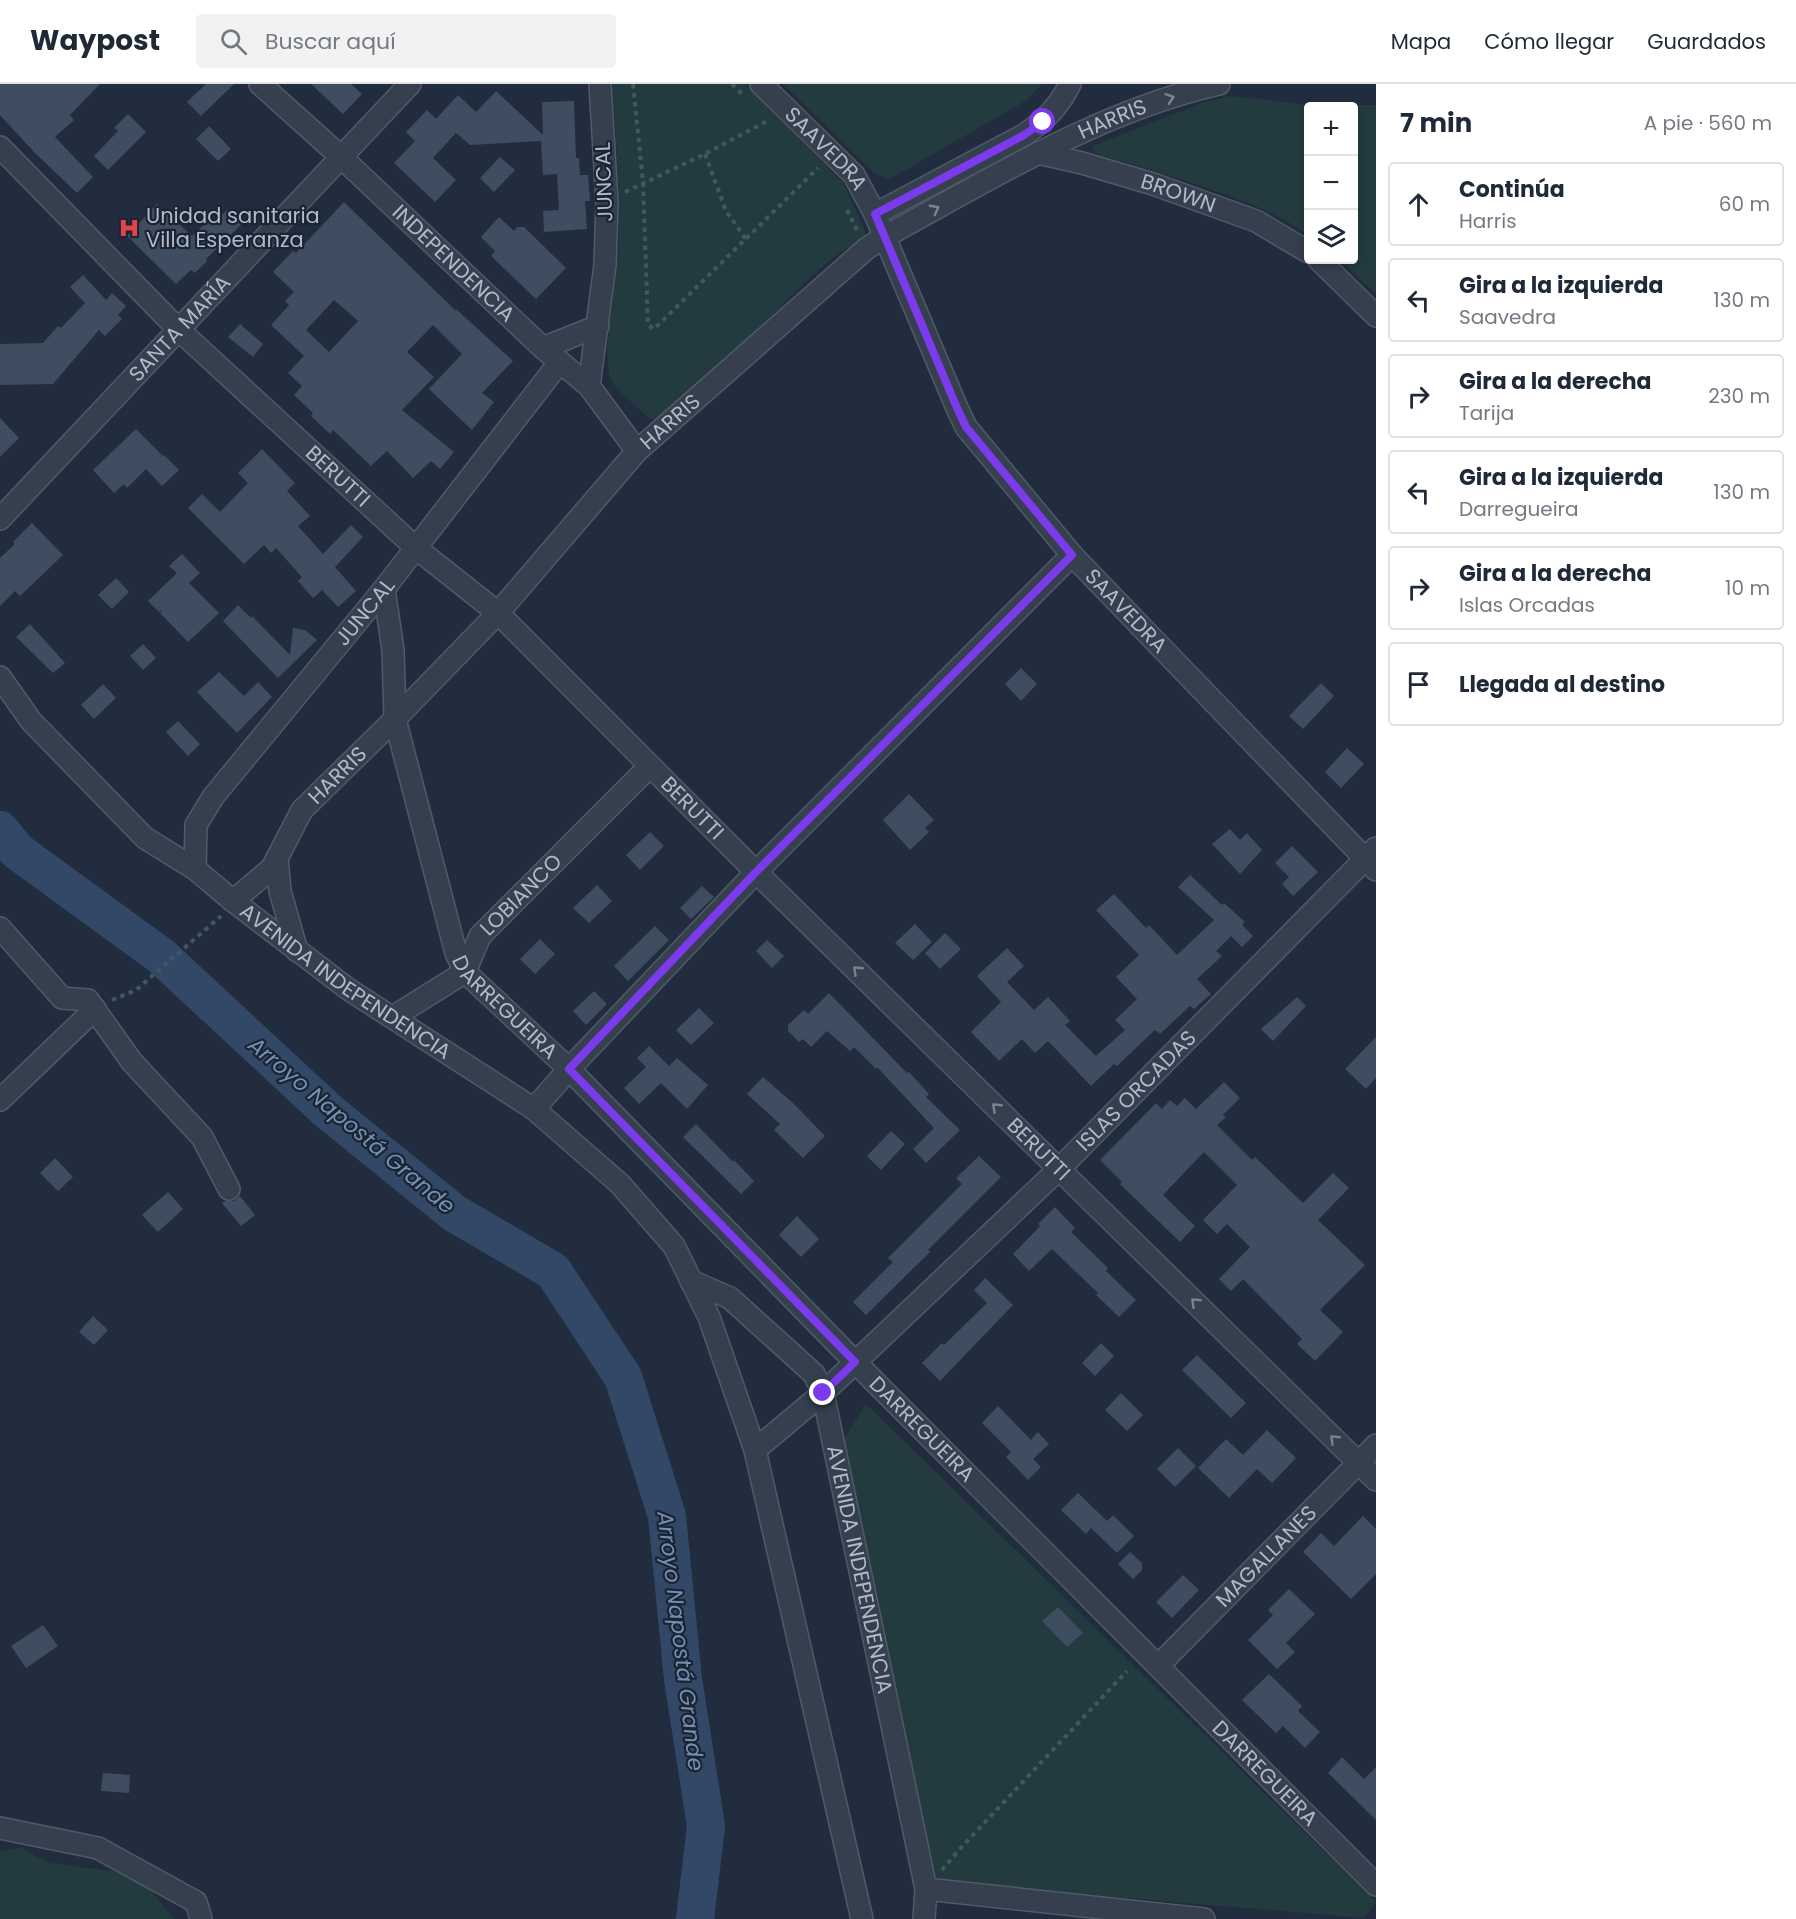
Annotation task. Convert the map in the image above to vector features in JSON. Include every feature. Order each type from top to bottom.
[{"type":"street","name":"INDEPENDENCIA","points":[[260,84],[340,156],[559,363],[589,386],[637,451]]},
{"type":"street","name":"SANTA MARÍA","points":[[0,519],[410,84]]},
{"type":"street","name":"JUNCAL","points":[[589,386],[605,265],[607,202],[600,84]]},
{"type":"street","name":"SAAVEDRA","points":[[761,84],[854,174],[875,214],[966,427],[1072,555],[1372,859]]},
{"type":"street","name":"HARRIS","points":[[875,214],[1024,135],[1043,122],[1056,107],[1070,84]]},
{"type":"street","name":"HARRIS","points":[[233,902],[272,868],[302,810],[396,719],[498,614],[637,451],[866,249],[1038,153],[1133,112],[1196,89],[1219,84]]},
{"type":"street","name":"BERUTTI","points":[[0,147],[179,330],[416,548],[498,614],[756,872],[1376,1480]]},
{"type":"street","name":"BROWN","points":[[1038,153],[1153,184],[1256,221],[1304,250]]},
{"type":"street","points":[[1323,264],[1376,316]]},
{"type":"street","points":[[543,348],[598,326]]},
{"type":"street","name":"JUNCAL","points":[[195,869],[196,825],[213,797],[384,589],[559,363]]},
{"type":"street","points":[[534,1109],[569,1069],[756,872],[1072,555]]},
{"type":"street","name":"DARREGUEIRA","points":[[384,589],[393,650],[396,719],[456,953],[465,972],[569,1069],[855,1362],[1376,1885]]},
{"type":"street","name":"AVENIDA INDEPENDENCIA","points":[[0,676],[31,721],[145,838],[195,869],[233,902],[348,989],[534,1109],[620,1184],[674,1246],[709,1317],[755,1450],[862,1919]]},
{"type":"street","name":"LOBIANCO","points":[[465,972],[480,936],[650,766]]},
{"type":"street","points":[[277,858],[280,891],[297,951]]},
{"type":"street","name":"ISLAS ORCADAS","points":[[755,1450],[823,1393],[1059,1169],[1372,859]]},
{"type":"street","points":[[0,928],[62,998],[88,1000],[132,1062],[202,1137],[229,1189]]},
{"type":"street","points":[[393,1017],[465,972]]},
{"type":"street","points":[[0,1100],[94,1009]]},
{"type":"street","name":"AVENIDA INDEPENDENCIA","points":[[692,1281],[730,1298],[814,1374],[823,1393],[926,1889],[924,1919]]},
{"type":"street","name":"MAGALLANES","points":[[1158,1666],[1376,1445]]},
{"type":"street","points":[[0,1828],[98,1848],[196,1902],[201,1919]]},
{"type":"street","points":[[926,1889],[1204,1919]]},
{"type":"path","points":[[633,84],[643,183],[648,325],[654,329],[818,168]]},
{"type":"path","points":[[607,202],[769,120]]},
{"type":"path","points":[[705,154],[726,211],[746,239]]},
{"type":"path","points":[[94,1009],[136,990],[201,933]]},
{"type":"path","points":[[958,1851],[1126,1671]]},
{"type":"green space","points":[[613,84],[745,84],[844,184],[868,238],[841,252],[817,271],[670,416],[660,420],[649,418],[617,389],[609,375],[607,349],[619,247],[619,193]]},
{"type":"green space","points":[[783,84],[1042,84],[1027,100],[887,179],[874,173]]},
{"type":"green space","points":[[1230,96],[1304,104],[1304,232],[1265,210],[1242,201],[1093,151],[1093,146],[1202,103]]},
{"type":"green space","points":[[1358,105],[1376,105],[1376,294],[1343,264],[1358,264]]},
{"type":"green space","points":[[866,1404],[1376,1902],[1364,1918],[937,1882],[844,1439]]},
{"type":"green space","points":[[22,1847],[50,1863],[121,1871],[150,1889],[174,1919],[0,1919],[0,1852]]},
{"type":"building","points":[[0,84],[100,84],[70,115],[74,120],[55,137],[93,177],[77,193],[0,115]]},
{"type":"building","points":[[206,84],[234,84],[201,116],[187,102]]},
{"type":"building","points":[[311,84],[351,84],[362,94],[343,114]]},
{"type":"building","points":[[496,91],[543,135],[542,102],[574,101],[576,158],[579,158],[580,175],[588,175],[590,201],[585,201],[587,229],[544,232],[543,211],[559,210],[557,174],[543,175],[541,141],[470,145],[456,133],[433,158],[456,180],[435,202],[394,163],[415,141],[406,132],[427,110],[436,119],[458,95],[476,112]]},
{"type":"building","points":[[128,114],[146,132],[108,170],[94,156],[118,131],[114,128]]},
{"type":"building","points":[[209,126],[231,149],[218,161],[196,139]]},
{"type":"building","points":[[500,157],[515,170],[494,192],[480,178]]},
{"type":"building","points":[[344,202],[455,310],[513,361],[482,393],[494,402],[472,430],[429,389],[462,354],[433,325],[407,352],[434,377],[402,410],[454,452],[440,469],[431,461],[413,478],[387,451],[371,466],[333,430],[330,434],[294,395],[302,386],[288,373],[304,356],[271,325],[289,305],[285,301],[294,292],[273,272],[293,251],[296,253]],"holes":[[[334,300],[358,321],[329,352],[306,330]]]},
{"type":"building","points":[[157,204],[192,236],[211,218],[215,221],[227,210],[241,225],[195,273],[191,270],[176,284],[127,236]]},
{"type":"building","points":[[499,217],[514,231],[517,227],[524,227],[566,268],[536,299],[491,256],[495,251],[481,237]]},
{"type":"building","points":[[83,275],[106,300],[112,293],[126,306],[118,315],[122,319],[105,336],[99,330],[53,384],[0,385],[0,344],[43,343],[58,326],[61,328],[85,303],[70,287]]},
{"type":"building","points":[[240,324],[263,344],[253,357],[228,337]]},
{"type":"building","points":[[0,418],[19,438],[0,457]]},
{"type":"building","points":[[136,429],[179,470],[162,486],[146,469],[127,488],[124,484],[114,493],[93,470]]},
{"type":"building","points":[[262,449],[295,483],[287,491],[310,516],[298,526],[323,554],[351,525],[363,537],[335,567],[356,591],[338,607],[322,590],[313,598],[298,581],[302,577],[276,548],[271,553],[264,545],[244,564],[188,508],[202,494],[220,512],[248,483],[238,473]]},
{"type":"building","points":[[32,523],[63,555],[20,596],[15,591],[0,606],[0,558]]},
{"type":"building","points":[[182,554],[200,573],[189,583],[219,613],[188,642],[160,613],[162,611],[159,612],[148,601],[177,573],[169,566]]},
{"type":"building","points":[[116,578],[129,592],[112,609],[98,595]]},
{"type":"building","points":[[238,605],[290,655],[293,628],[305,630],[317,640],[278,678],[223,621]]},
{"type":"building","points":[[30,624],[65,663],[53,673],[16,637]]},
{"type":"building","points":[[143,644],[156,658],[143,670],[130,656]]},
{"type":"building","points":[[1021,668],[1037,684],[1021,701],[1005,684]]},
{"type":"building","points":[[219,672],[244,696],[258,682],[272,697],[237,733],[197,692]]},
{"type":"building","points":[[1321,683],[1334,696],[1303,729],[1289,716]]},
{"type":"building","points":[[103,684],[116,698],[94,719],[81,705]]},
{"type":"building","points":[[178,721],[200,744],[188,756],[166,732]]},
{"type":"building","points":[[1347,748],[1364,764],[1341,788],[1325,772]]},
{"type":"building","points":[[909,794],[934,820],[925,828],[929,832],[910,850],[883,820]]},
{"type":"building","points":[[1230,829],[1240,840],[1247,833],[1262,850],[1240,874],[1212,844]]},
{"type":"building","points":[[650,832],[664,846],[640,870],[626,855]]},
{"type":"building","points":[[1292,846],[1318,872],[1293,896],[1282,884],[1289,877],[1275,863]]},
{"type":"building","points":[[1190,875],[1222,905],[1224,903],[1245,922],[1242,925],[1253,936],[1242,947],[1231,936],[1216,951],[1222,956],[1197,979],[1211,994],[1194,1009],[1190,1006],[1160,1034],[1155,1030],[1117,1066],[1114,1064],[1091,1086],[1048,1041],[1035,1053],[1022,1039],[999,1061],[971,1032],[1001,1002],[977,976],[1007,948],[1024,966],[1007,982],[1034,1010],[1048,997],[1070,1021],[1065,1025],[1096,1056],[1125,1030],[1115,1020],[1137,999],[1116,977],[1139,955],[1096,910],[1114,894],[1146,928],[1149,925],[1177,955],[1214,920],[1178,887]]},
{"type":"building","points":[[597,885],[612,901],[589,923],[573,908]]},
{"type":"building","points":[[702,886],[714,897],[691,919],[680,908]]},
{"type":"building","points":[[915,924],[932,942],[913,960],[895,943]]},
{"type":"building","points":[[655,926],[669,940],[628,981],[614,966]]},
{"type":"building","points":[[945,933],[961,949],[940,969],[925,953]]},
{"type":"building","points":[[540,939],[555,954],[535,974],[520,959]]},
{"type":"building","points":[[767,940],[784,956],[772,968],[756,951]]},
{"type":"building","points":[[594,991],[607,1004],[586,1025],[573,1011]]},
{"type":"building","points":[[829,993],[907,1073],[909,1072],[929,1094],[926,1097],[960,1130],[926,1163],[913,1149],[934,1128],[877,1067],[876,1069],[854,1047],[850,1051],[827,1031],[811,1047],[803,1039],[799,1042],[788,1031],[788,1025],[804,1010],[808,1014]]},
{"type":"building","points":[[1297,997],[1306,1006],[1273,1041],[1261,1029]]},
{"type":"building","points":[[699,1008],[714,1023],[691,1045],[676,1030]]},
{"type":"building","points":[[1376,1037],[1376,1078],[1366,1089],[1345,1069]]},
{"type":"building","points":[[649,1046],[669,1066],[677,1058],[708,1085],[687,1109],[661,1083],[639,1104],[624,1088],[646,1067],[637,1058]]},
{"type":"building","points":[[763,1077],[794,1104],[825,1136],[803,1158],[774,1130],[780,1124],[747,1094]]},
{"type":"building","points":[[1224,1082],[1240,1098],[1223,1115],[1226,1117],[1217,1125],[1252,1160],[1255,1157],[1303,1203],[1333,1173],[1349,1188],[1318,1220],[1365,1265],[1320,1310],[1343,1332],[1315,1361],[1297,1344],[1302,1339],[1243,1279],[1231,1291],[1219,1279],[1250,1247],[1227,1224],[1217,1234],[1203,1220],[1237,1185],[1204,1152],[1163,1195],[1195,1226],[1180,1242],[1120,1184],[1122,1182],[1100,1160],[1156,1103],[1162,1109],[1170,1100],[1177,1106],[1185,1098],[1196,1109]]},
{"type":"building","points":[[696,1124],[754,1181],[741,1194],[683,1137]]},
{"type":"building","points":[[891,1131],[905,1144],[881,1170],[867,1156]]},
{"type":"building","points":[[979,1156],[1001,1177],[866,1315],[853,1302],[893,1262],[888,1258],[962,1184],[956,1178]]},
{"type":"building","points":[[55,1158],[73,1177],[58,1191],[40,1173]]},
{"type":"building","points":[[168,1192],[183,1209],[158,1232],[142,1215]]},
{"type":"building","points":[[240,1196],[255,1215],[241,1226],[222,1203],[234,1201]]},
{"type":"building","points":[[1055,1207],[1075,1228],[1071,1232],[1108,1268],[1106,1271],[1136,1300],[1119,1317],[1096,1295],[1098,1293],[1052,1249],[1029,1271],[1013,1254]]},
{"type":"building","points":[[797,1216],[819,1239],[801,1257],[779,1235]]},
{"type":"building","points":[[985,1278],[1013,1305],[940,1381],[922,1363],[987,1303],[974,1290]]},
{"type":"building","points":[[93,1316],[108,1330],[94,1345],[79,1332]]},
{"type":"building","points":[[1101,1343],[1114,1356],[1095,1376],[1082,1363]]},
{"type":"building","points":[[1197,1355],[1246,1403],[1231,1418],[1182,1370]]},
{"type":"building","points":[[1121,1393],[1143,1415],[1127,1431],[1105,1410]]},
{"type":"building","points":[[998,1406],[1031,1440],[1038,1432],[1049,1444],[1033,1459],[1041,1467],[1028,1480],[1006,1457],[1011,1452],[982,1423]]},
{"type":"building","points":[[1267,1430],[1296,1458],[1272,1483],[1257,1469],[1229,1498],[1198,1468],[1226,1439],[1243,1455]]},
{"type":"building","points":[[1178,1448],[1196,1466],[1175,1487],[1157,1469]]},
{"type":"building","points":[[1078,1493],[1107,1521],[1113,1515],[1134,1536],[1117,1553],[1091,1528],[1086,1534],[1061,1510]]},
{"type":"building","points":[[1363,1516],[1376,1529],[1376,1574],[1351,1599],[1303,1552],[1321,1533],[1334,1546]]},
{"type":"building","points":[[1130,1552],[1142,1563],[1142,1570],[1133,1579],[1118,1564]]},
{"type":"building","points":[[1183,1575],[1199,1590],[1172,1618],[1156,1602]]},
{"type":"building","points":[[1289,1589],[1315,1614],[1286,1643],[1295,1652],[1277,1669],[1248,1640],[1273,1615],[1268,1610]]},
{"type":"building","points":[[1058,1607],[1083,1633],[1067,1647],[1042,1621]]},
{"type":"building","points":[[43,1625],[58,1646],[26,1668],[11,1646]]},
{"type":"building","points":[[1269,1674],[1302,1706],[1298,1711],[1320,1732],[1305,1748],[1283,1726],[1276,1733],[1242,1700]]},
{"type":"building","points":[[1342,1757],[1364,1779],[1376,1767],[1376,1820],[1328,1773]]},
{"type":"building","points":[[103,1773],[130,1775],[129,1793],[101,1791]]},
{"type":"waterway","name":"Arroyo Napostá Grande","points":[[0,830],[17,851],[161,956],[328,1111],[454,1213],[553,1271],[623,1377],[667,1516],[683,1679],[706,1826],[695,1919]]},
{"type":"place","name":"Unidad sanitaria Villa Esperanza","points":[[129,228]]},
{"type":"route","points":[[823,1393],[855,1362],[569,1069],[756,872],[1072,555],[966,427],[875,214],[1024,135],[1043,122]]}]
